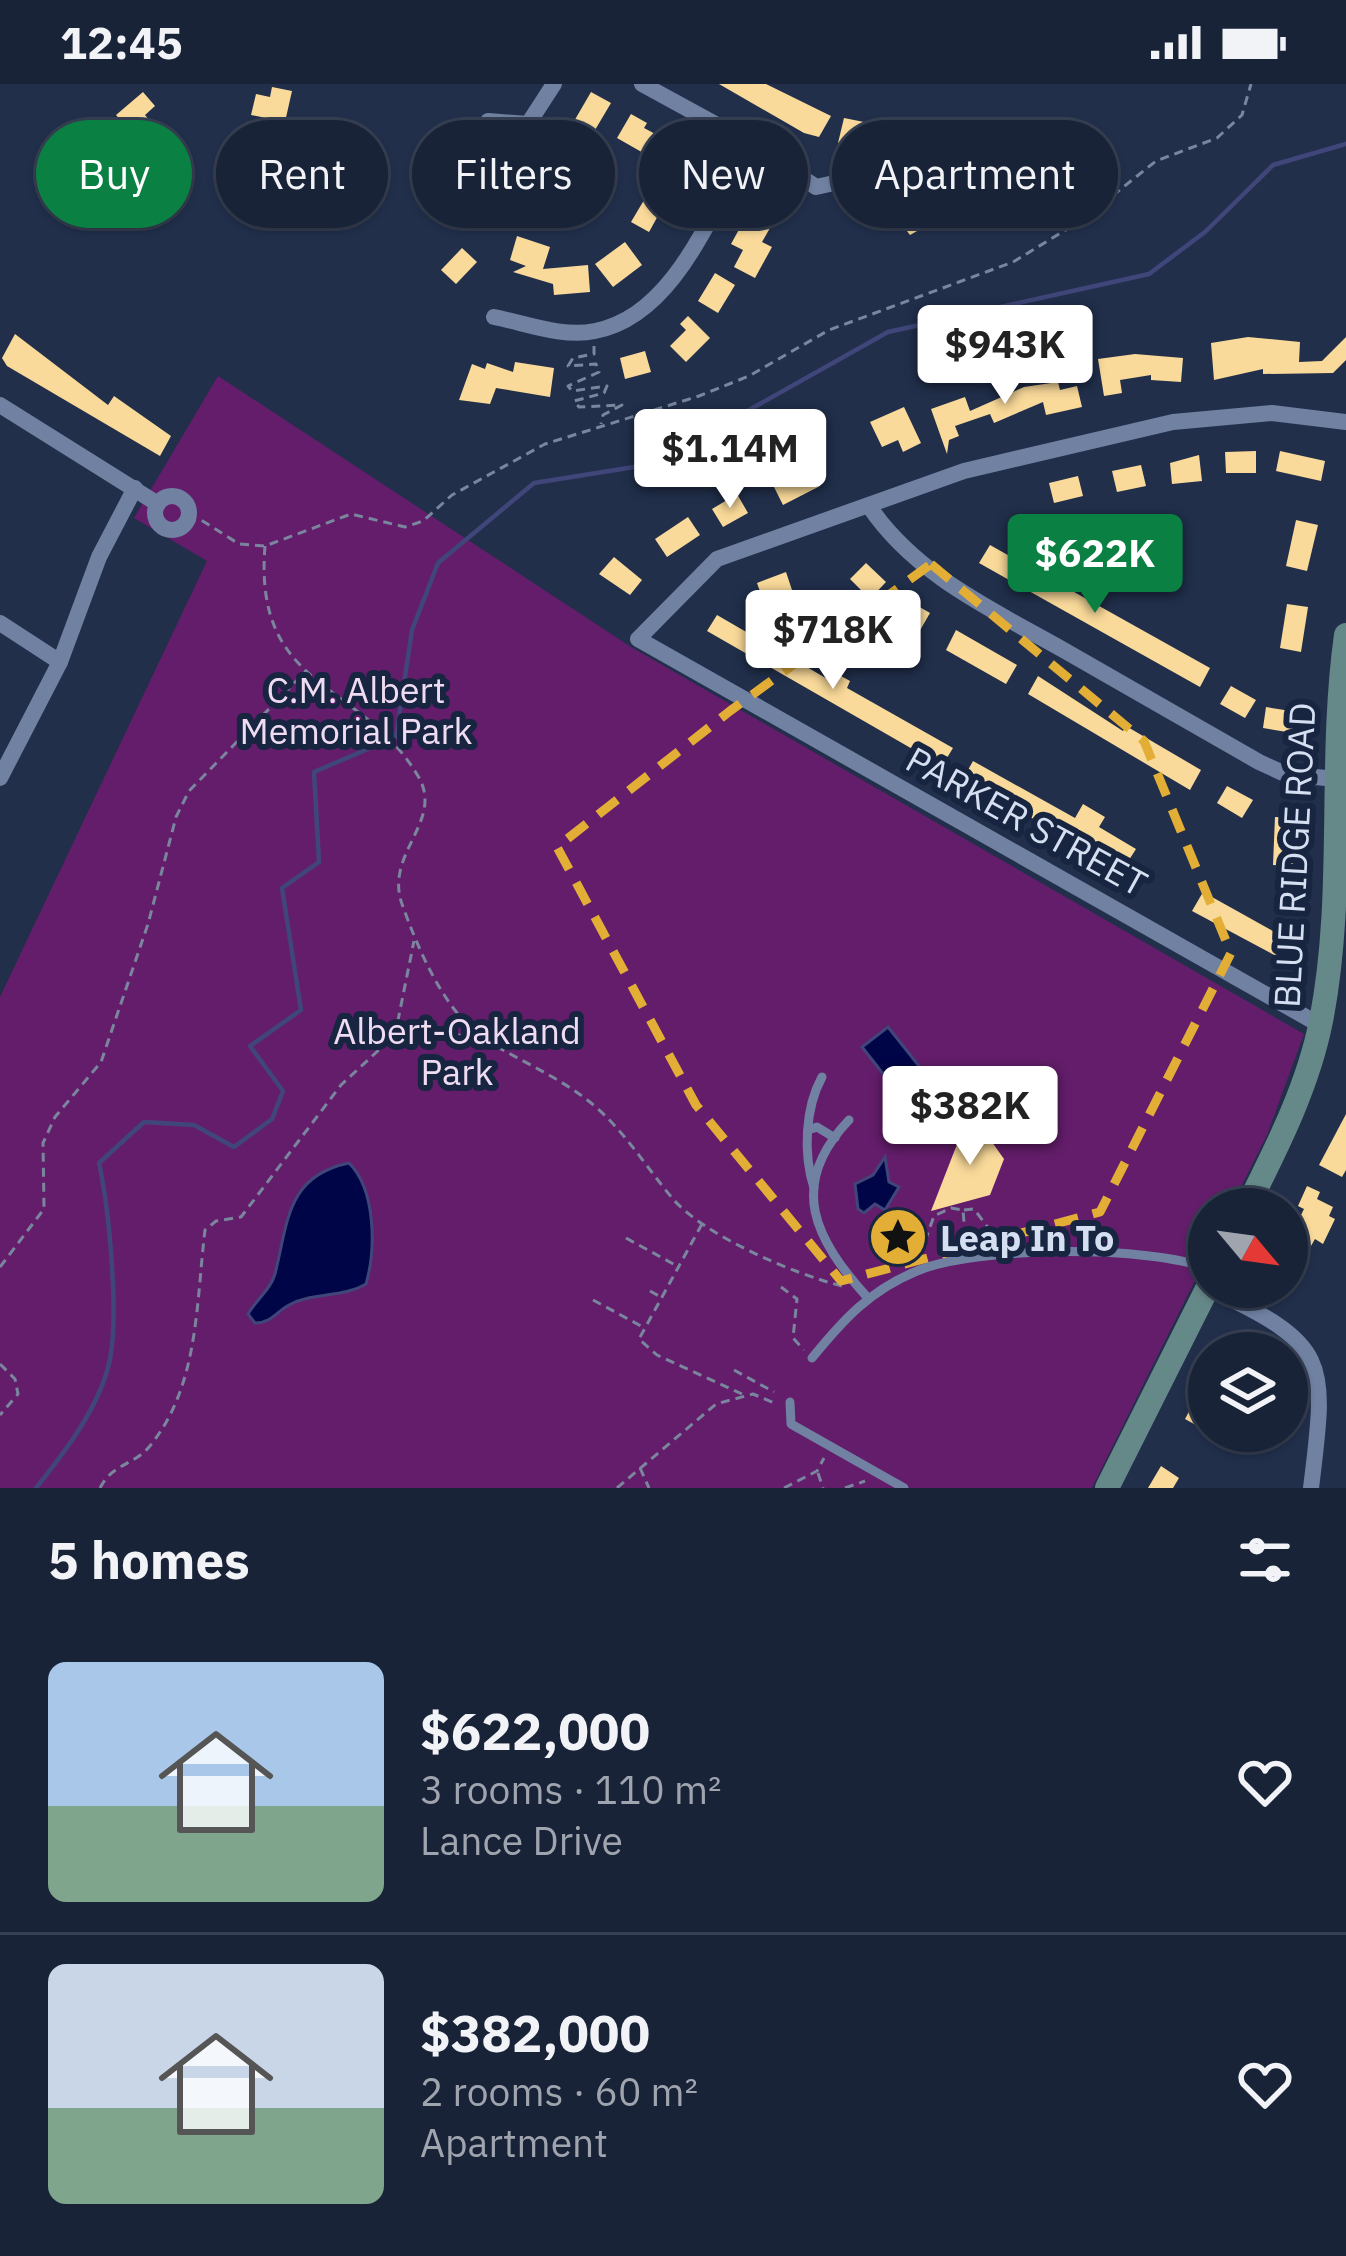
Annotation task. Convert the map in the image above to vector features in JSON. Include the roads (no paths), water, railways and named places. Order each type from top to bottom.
[{"type":"street","points":[[531,120],[554,84]]},
{"type":"street","points":[[642,84],[708,120]]},
{"type":"street","points":[[494,316],[592,332],[630,320],[667,287],[701,228]]},
{"type":"street","points":[[0,405],[158,504],[167,496],[183,500],[187,520]]},
{"type":"street","points":[[1336,779],[1285,774],[1259,762],[979,602],[926,568],[889,536],[868,506],[964,471],[1173,422],[1272,413],[1346,422]]},
{"type":"street","points":[[0,778],[60,662],[99,557],[135,488]]},
{"type":"street","name":"PARKER STREET","points":[[868,506],[717,559],[638,639],[1320,1025]]},
{"type":"street","points":[[0,623],[60,662]]},
{"type":"street","name":"BLUE RIDGE ROAD","points":[[1256,1188],[1294,1106],[1320,1025],[1331,948],[1346,635]]},
{"type":"street","points":[[1107,1488],[1196,1308]]},
{"type":"street","points":[[1254,1308],[1310,1352],[1322,1391],[1312,1488]]},
{"type":"lane","points":[[822,1077],[811,1097],[808,1130],[824,1246],[866,1298]]},
{"type":"lane","points":[[814,1190],[835,1138],[849,1120]]},
{"type":"lane","points":[[808,1130],[818,1127],[835,1138]]},
{"type":"lane","points":[[812,1358],[866,1298],[921,1268],[1111,1251],[1188,1260]]},
{"type":"lane","points":[[790,1402],[791,1424],[904,1488]]},
{"type":"waterway","points":[[36,1488],[90,1411],[110,1359],[112,1261],[99,1163],[144,1122],[194,1125],[234,1147],[272,1119],[283,1091],[250,1046],[301,1010],[282,888],[319,862],[314,772],[396,737],[412,630],[438,563],[534,483],[653,464],[888,332],[1149,274],[1205,232],[1273,165],[1346,144]]},
{"type":"place","name":"Leap In To","points":[[898,1237]]},
{"type":"park label","name":"C.M. Albert Memorial Park","points":[[356,710]]},
{"type":"park label","name":"Albert-Oakland Park","points":[[457,1050]]}]
